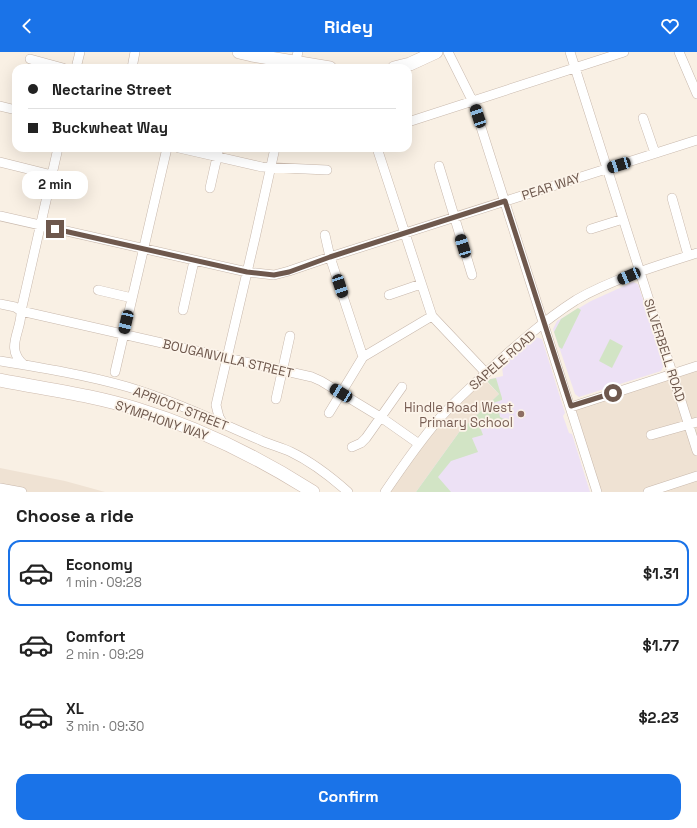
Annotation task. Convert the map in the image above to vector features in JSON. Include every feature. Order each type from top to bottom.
[{"type":"main road","points":[[239,52],[310,64]]},
{"type":"main road","points":[[410,64],[436,52]]},
{"type":"main road","name":"SYMPHONY WAY","points":[[0,380],[92,398],[137,409],[203,434],[237,449],[313,492]]},
{"type":"street","points":[[77,64],[80,52]]},
{"type":"street","points":[[133,64],[135,52]]},
{"type":"street","points":[[448,52],[473,102],[571,406],[597,492]]},
{"type":"street","name":"SILVERBELL ROAD","points":[[570,52],[673,374],[693,423],[697,451]]},
{"type":"street","points":[[412,121],[576,69],[624,52]]},
{"type":"street","points":[[679,52],[697,94]]},
{"type":"street","points":[[30,59],[48,64]]},
{"type":"street","points":[[0,106],[12,109]]},
{"type":"street","points":[[643,118],[655,153]]},
{"type":"street","name":"PEAR WAY","points":[[0,216],[247,272],[274,275],[289,272],[330,257],[697,140]]},
{"type":"street","points":[[24,364],[18,357],[14,348],[15,338],[21,318],[21,311],[57,152]]},
{"type":"street","points":[[115,372],[166,152]]},
{"type":"street","points":[[210,188],[218,152],[262,166],[328,170]]},
{"type":"street","points":[[222,422],[218,417],[216,405],[274,152]]},
{"type":"street","points":[[378,152],[432,316],[486,373]]},
{"type":"street","points":[[0,162],[52,175]]},
{"type":"street","points":[[439,166],[472,275]]},
{"type":"street","points":[[672,198],[693,254]]},
{"type":"street","points":[[591,229],[623,220]]},
{"type":"street","points":[[325,235],[330,257],[363,357]]},
{"type":"street","name":"SAPELE ROAD","points":[[385,492],[419,444],[449,408],[486,373],[544,323],[576,300],[588,294],[640,272],[693,254]]},
{"type":"street","points":[[183,310],[194,260]]},
{"type":"street","points":[[389,295],[421,284]]},
{"type":"street","points":[[98,290],[132,298]]},
{"type":"street","name":"BOUGANVILLA STREET","points":[[0,304],[21,311],[312,377],[382,418],[419,444]]},
{"type":"street","points":[[329,413],[363,357],[432,316]]},
{"type":"street","points":[[276,399],[290,336]]},
{"type":"street","name":"APRICOT STREET","points":[[0,361],[24,364],[82,376],[128,387],[164,399],[222,422],[260,441],[283,448],[304,459],[331,477],[348,492]]},
{"type":"street","points":[[571,406],[697,366]]},
{"type":"street","points":[[352,447],[364,441],[382,418],[402,388]]},
{"type":"street","points":[[199,413],[208,411],[216,405]]},
{"type":"street","points":[[651,435],[693,423]]},
{"type":"street","points":[[648,492],[697,476]]},
{"type":"street","points":[[0,488],[19,492]]},
{"type":"shaded area","points":[[633,282],[638,284],[664,365],[661,371],[579,397],[575,394],[553,329],[557,321],[591,301]]},
{"type":"shaded area","name":"Hindle Road West Primary School","points":[[535,337],[542,339],[565,413],[563,416],[569,433],[572,434],[590,492],[416,492],[460,431],[499,394],[486,380],[503,376],[502,366]]},
{"type":"shaded area","points":[[697,367],[697,492],[597,492],[571,407]]},
{"type":"shaded area","points":[[482,377],[499,394],[460,431],[416,492],[385,492],[419,445]]},
{"type":"shaded area","points":[[0,468],[65,481],[105,492],[0,492]]},
{"type":"green space","points":[[578,308],[581,310],[562,349],[559,347],[554,332],[561,319]]},
{"type":"green space","points":[[610,339],[623,346],[612,368],[599,361]]},
{"type":"green space","points":[[496,378],[502,400],[493,403],[496,411],[499,412],[500,417],[504,419],[480,427],[483,435],[472,438],[478,452],[451,461],[438,477],[451,492],[416,492],[460,431],[499,394],[486,380]]},
{"type":"place","name":"Hindle Road West Primary School","points":[[521,414]]},
{"type":"route","points":[[55,229],[247,272],[274,275],[289,272],[330,257],[505,201],[571,406],[613,393]]}]
